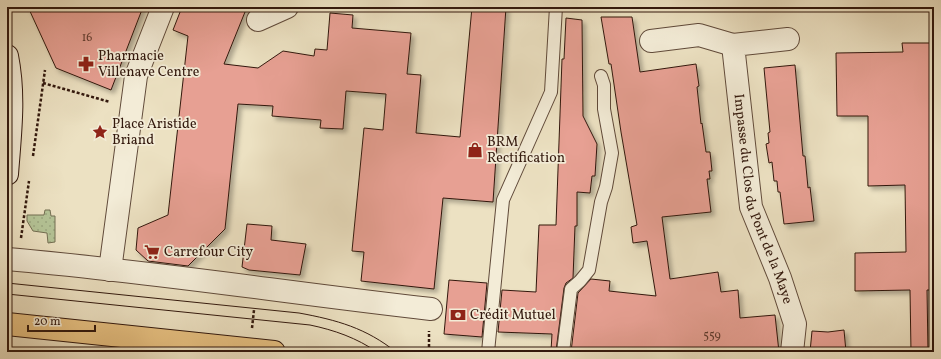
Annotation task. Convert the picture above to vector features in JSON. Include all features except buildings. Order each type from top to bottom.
[{"type":"main road","points":[[7,324],[273,352]]},
{"type":"street","points":[[110,270],[136,76],[163,7]]},
{"type":"street","points":[[258,20],[287,7]]},
{"type":"street","points":[[651,41],[699,35],[733,45],[788,39]]},
{"type":"street","name":"Impasse du Clos du Pont de la Maye","points":[[733,45],[751,207],[780,278],[795,324],[792,352]]},
{"type":"street","points":[[7,56],[11,75],[12,104],[7,174]]},
{"type":"street","points":[[7,259],[257,287],[348,300],[431,309]]},
{"type":"lane","points":[[488,352],[504,200],[551,92],[556,7]]},
{"type":"lane","points":[[563,352],[571,289],[589,270],[601,202],[606,187],[612,153],[604,109],[604,85],[601,76]]},
{"type":"path","points":[[43,83],[132,108]]},
{"type":"path","points":[[245,327],[253,328],[257,287]]},
{"type":"green space","points":[[45,210],[50,210],[51,216],[55,216],[55,242],[48,243],[47,233],[33,231],[27,221],[27,215],[44,215]]},
{"type":"tram line","points":[[7,283],[299,313],[350,326],[374,337],[396,352]]},
{"type":"tram line","points":[[7,294],[310,325],[345,335],[377,352]]},
{"type":"place","name":"Pharmacie Villenave Centre","points":[[86,64]]},
{"type":"place","name":"Place Aristide Briand","points":[[100,132]]},
{"type":"place","name":"BRM Rectification","points":[[475,150]]},
{"type":"place","name":"Carrefour City","points":[[152,252]]},
{"type":"place","name":"Crédit Mutuel","points":[[458,315]]}]
